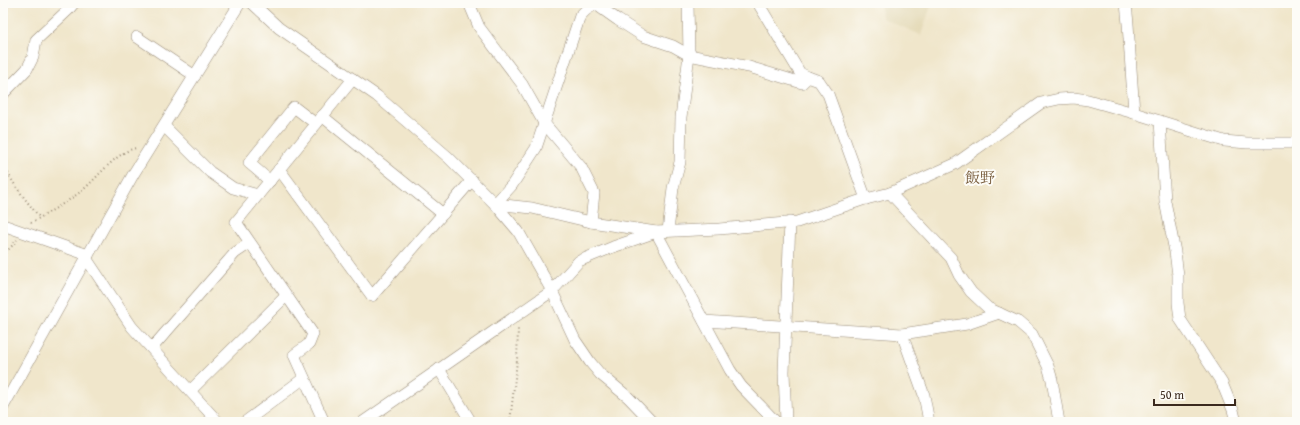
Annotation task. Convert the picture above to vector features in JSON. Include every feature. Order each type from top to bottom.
[{"type":"street","points":[[3,94],[26,69],[33,57],[36,40],[74,3]]},
{"type":"street","points":[[3,407],[134,173],[240,3]]},
{"type":"street","points":[[252,3],[279,28],[377,96],[472,180],[495,204],[518,231],[552,291],[576,340],[595,368],[600,374],[628,397],[652,422]]},
{"type":"street","points":[[469,3],[479,27],[522,84],[544,123],[581,167],[594,193],[591,222]]},
{"type":"street","points":[[495,204],[512,185],[536,148],[580,16],[596,3],[618,20],[643,36],[673,46],[689,55],[748,67],[802,83],[808,77]]},
{"type":"street","points":[[668,231],[673,188],[680,162],[681,117],[689,55],[688,3]]},
{"type":"street","points":[[758,3],[800,73],[819,81],[828,94],[860,178],[866,199]]},
{"type":"street","points":[[1126,3],[1134,113]]},
{"type":"street","points":[[137,37],[195,76]]},
{"type":"street","points":[[324,422],[294,355],[309,344],[313,334],[236,222],[353,79]]},
{"type":"street","points":[[495,204],[532,208],[591,222],[656,232],[719,229],[797,222],[866,199],[890,193],[955,164],[1041,104],[1059,99],[1074,98],[1088,100],[1224,141],[1247,144],[1297,143]]},
{"type":"street","points":[[270,181],[249,163],[294,107],[319,120],[443,214]]},
{"type":"street","points":[[1160,121],[1165,201],[1178,275],[1178,303],[1180,319],[1222,383],[1236,422]]},
{"type":"street","points":[[164,126],[210,172],[233,188],[258,195]]},
{"type":"street","points":[[279,169],[372,296],[472,180]]},
{"type":"street","points":[[890,193],[951,258],[959,275],[970,292],[988,308],[1018,322],[1032,334],[1048,366],[1052,380],[1059,422]]},
{"type":"street","points":[[786,422],[784,372],[790,222]]},
{"type":"street","points":[[3,226],[87,256],[132,327],[218,422]]},
{"type":"street","points":[[363,422],[552,291],[579,261],[656,232]]},
{"type":"street","points":[[656,232],[730,370],[741,386],[776,422]]},
{"type":"street","points":[[152,348],[235,253],[250,243]]},
{"type":"street","points":[[190,391],[286,296]]},
{"type":"street","points":[[704,321],[902,334],[967,324],[999,313]]},
{"type":"street","points":[[902,334],[924,395],[929,422]]},
{"type":"street","points":[[439,370],[471,422]]},
{"type":"street","points":[[245,422],[304,378]]},
{"type":"path","points":[[3,255],[11,247],[20,232],[83,189],[117,158],[132,148],[150,148]]},
{"type":"path","points":[[3,162],[16,187],[40,218]]},
{"type":"path","points":[[510,422],[517,361],[518,315]]},
{"type":"shaded area","points":[[880,3],[932,3],[921,35],[882,18]]},
{"type":"district","name":"飯野","points":[[980,178]]}]
